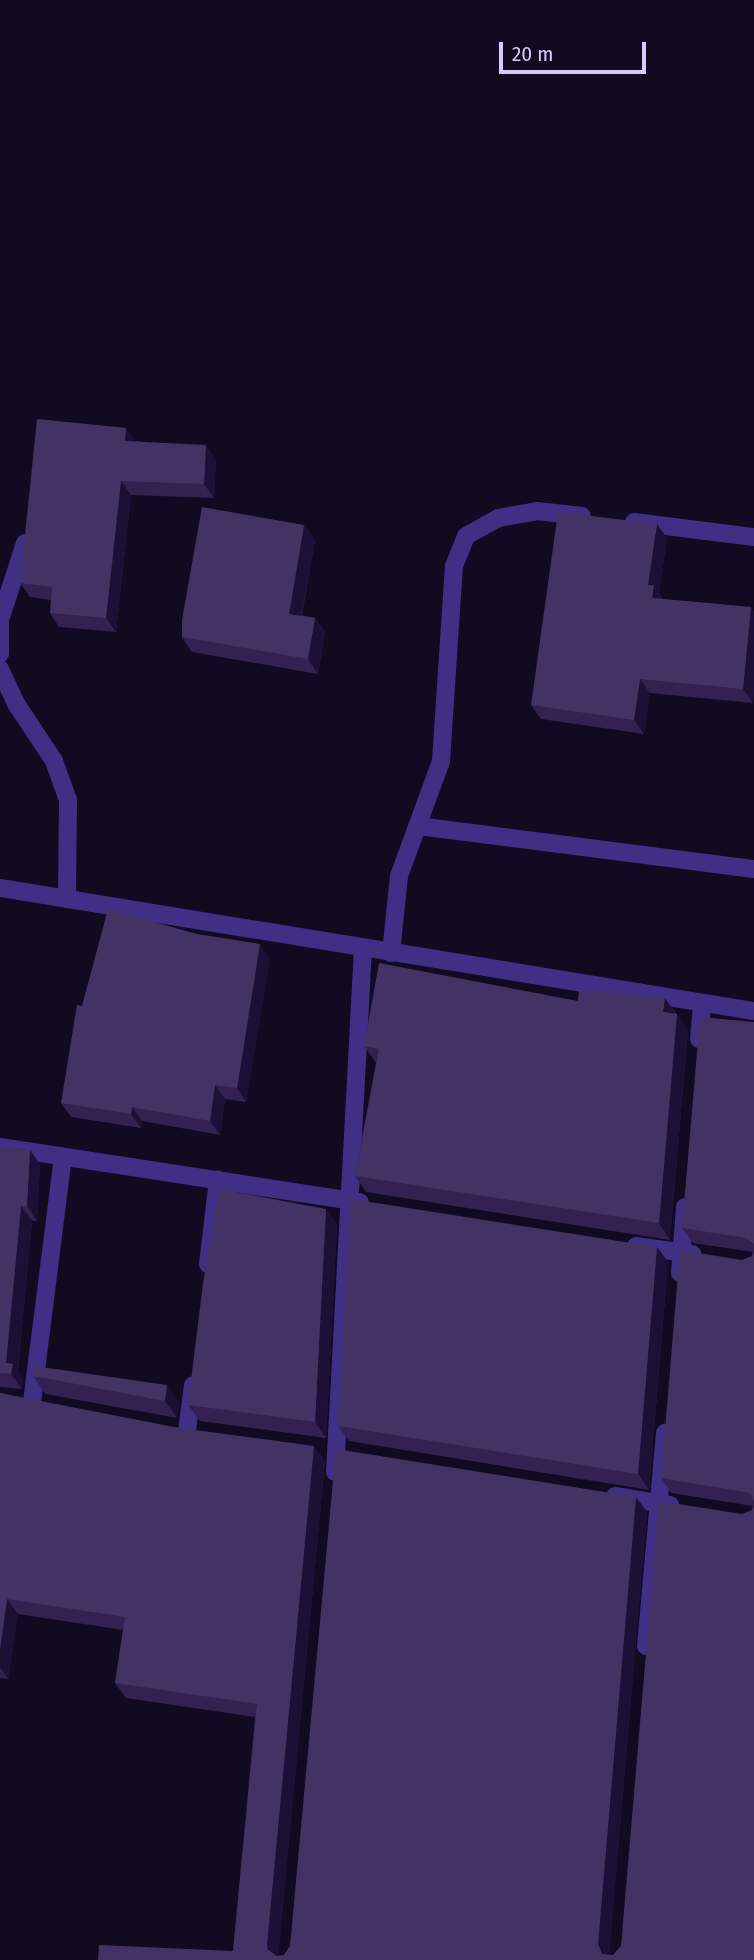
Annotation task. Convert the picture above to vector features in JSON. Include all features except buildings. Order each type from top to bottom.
[{"type":"street","points":[[391,953],[399,876],[441,761],[454,566],[466,536],[498,518],[537,510],[754,537]]},
{"type":"street","points":[[0,654],[1,620],[24,543]]},
{"type":"street","points":[[0,669],[16,705],[54,761],[68,800],[67,900]]},
{"type":"street","points":[[418,826],[754,869]]},
{"type":"street","points":[[0,888],[754,1011]]},
{"type":"street","points":[[333,1492],[363,948]]},
{"type":"street","points":[[697,1059],[702,1004]]},
{"type":"street","points":[[0,1147],[375,1205]]},
{"type":"street","points":[[11,1399],[38,1403],[63,1157]]},
{"type":"street","points":[[205,1286],[218,1180]]},
{"type":"street","points":[[678,1294],[687,1184]]},
{"type":"street","points":[[615,1242],[706,1256]]},
{"type":"street","points":[[187,1430],[195,1365]]},
{"type":"street","points":[[645,1669],[666,1419]]},
{"type":"street","points":[[591,1492],[686,1507]]}]
